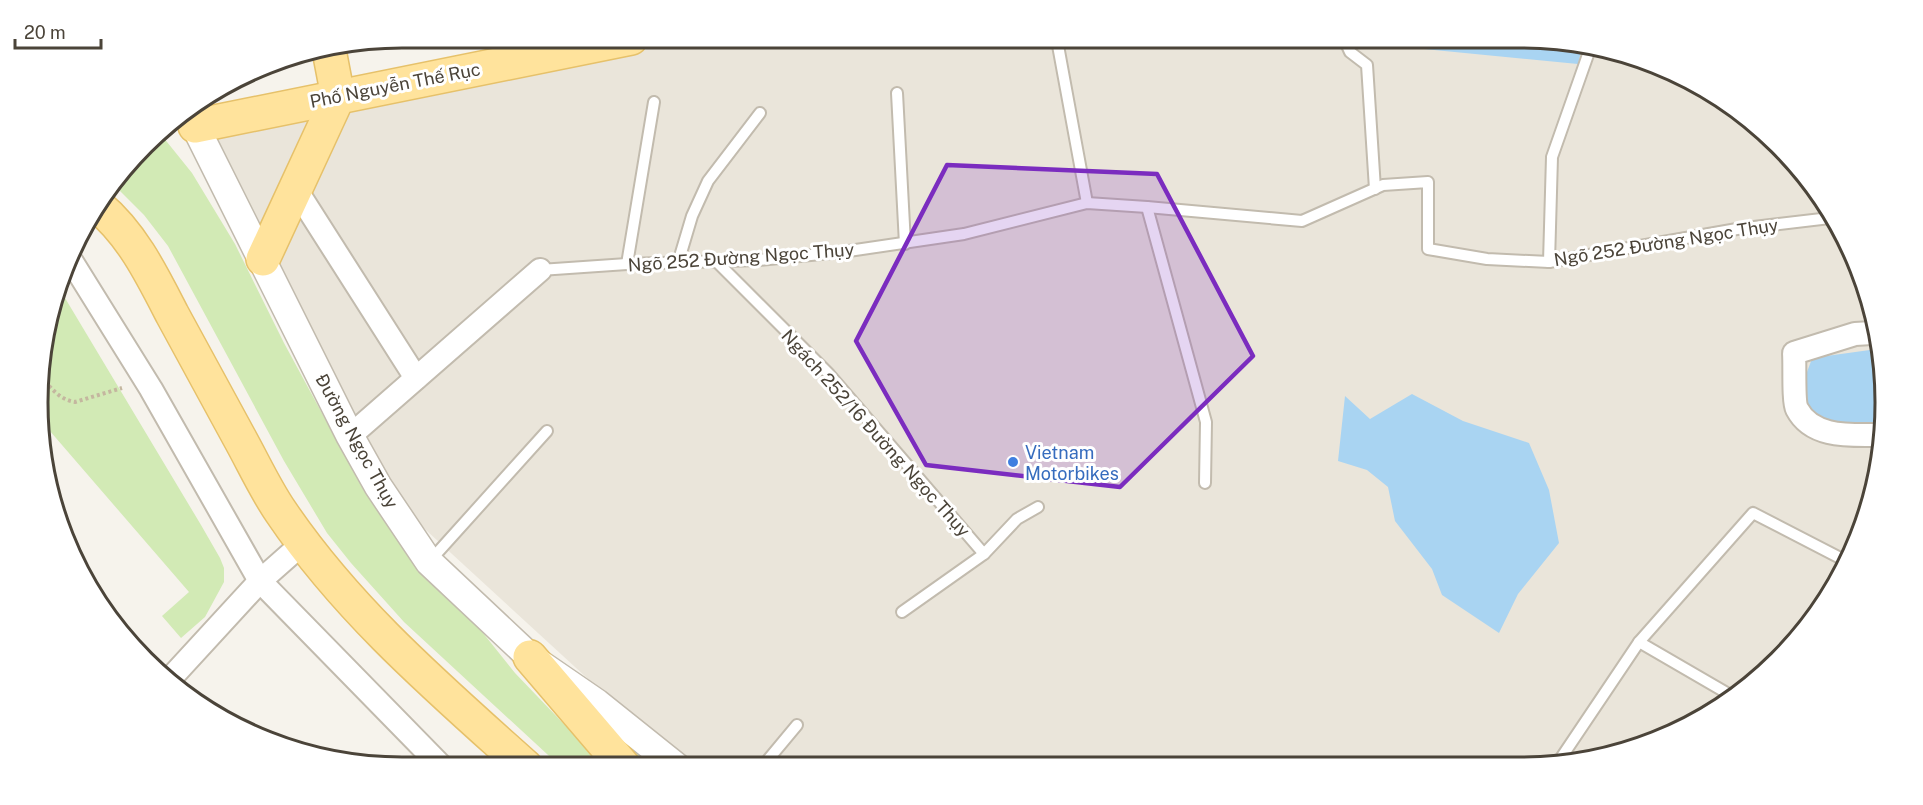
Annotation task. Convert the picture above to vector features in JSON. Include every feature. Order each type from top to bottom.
[{"type":"main road","name":"Phố Nguyễn Thế Rục","points":[[196,115],[338,96],[580,48]]},
{"type":"main road","points":[[263,259],[338,96],[330,56]]},
{"type":"main road","points":[[104,211],[141,256],[257,471],[280,511],[303,543],[339,589],[390,644],[515,757]]},
{"type":"main road","points":[[530,657],[615,757]]},
{"type":"street","name":"Đường Ngọc Thụy","points":[[194,116],[223,184],[263,259],[350,436],[378,486],[429,562],[530,657],[597,703],[664,757]]},
{"type":"street","points":[[295,187],[416,378]]},
{"type":"street","points":[[75,267],[151,389],[260,581],[432,757]]},
{"type":"street","name":"Ngõ 252 Đường Ngọc Thụy","points":[[350,436],[540,270]]},
{"type":"street","points":[[1868,333],[1855,334],[1794,353],[1797,408],[1808,422],[1823,431],[1844,435],[1873,435]]},
{"type":"street","points":[[175,674],[260,581],[303,543]]},
{"type":"lane","points":[[1058,48],[1087,204]]},
{"type":"lane","points":[[1348,48],[1367,65],[1375,189]]},
{"type":"lane","points":[[1549,262],[1552,157],[1588,55]]},
{"type":"lane","points":[[897,93],[904,244]]},
{"type":"lane","points":[[627,264],[654,102]]},
{"type":"lane","points":[[678,263],[692,216],[708,180],[760,113]]},
{"type":"lane","name":"Ngõ 252 Đường Ngọc Thụy","points":[[540,270],[627,264],[717,262],[842,252],[964,234],[1087,204],[1302,220],[1383,185],[1428,182],[1428,249],[1488,259],[1549,262],[1737,229],[1824,219]]},
{"type":"lane","points":[[1147,207],[1206,422],[1205,483]]},
{"type":"lane","name":"Ngách 252/16 Đường Ngọc Thụy","points":[[717,262],[830,374],[984,554],[1017,519],[1038,507]]},
{"type":"lane","points":[[429,562],[547,431]]},
{"type":"lane","points":[[1564,754],[1639,642],[1753,513],[1839,557]]},
{"type":"lane","points":[[902,612],[984,554]]},
{"type":"lane","points":[[1639,642],[1725,692]]},
{"type":"lane","points":[[769,757],[796,725]]},
{"type":"path","points":[[49,385],[58,395],[75,402],[122,388]]},
{"type":"highlighted area","points":[[947,165],[1157,174],[1253,356],[1120,487],[926,465],[856,341]]},
{"type":"shaded area","points":[[652,48],[1520,48],[1567,51],[1612,60],[1656,75],[1698,95],[1736,121],[1787,169],[1828,225],[1856,289],[1872,356],[1874,426],[1863,494],[1848,538],[1828,580],[1802,618],[1754,669],[1698,710],[1656,730],[1590,750],[1520,757],[673,757],[378,486],[195,126],[353,111]]},
{"type":"green space","points":[[165,140],[192,173],[235,244],[284,343],[363,489],[392,532],[455,598],[515,673],[595,757],[550,757],[404,622],[351,563],[327,533],[284,461],[168,246],[144,215],[119,190]]},
{"type":"green space","points":[[64,297],[201,525],[224,568],[224,582],[205,617],[181,638],[162,616],[189,592],[49,430],[48,402],[51,356]]},
{"type":"green space","points":[[603,726],[648,757],[625,757]]},
{"type":"water","points":[[1414,48],[1520,48],[1567,51],[1581,53],[1578,64]]},
{"type":"water","points":[[1871,350],[1875,402],[1874,426],[1839,424],[1816,415],[1809,407],[1805,395],[1806,377],[1812,358]]},
{"type":"water","points":[[1412,394],[1463,421],[1529,443],[1549,490],[1559,543],[1518,594],[1499,633],[1442,595],[1432,569],[1395,521],[1388,487],[1367,470],[1338,461],[1345,396],[1370,419]]},
{"type":"place","name":"Vietnam Motorbikes","points":[[1013,462]]}]
